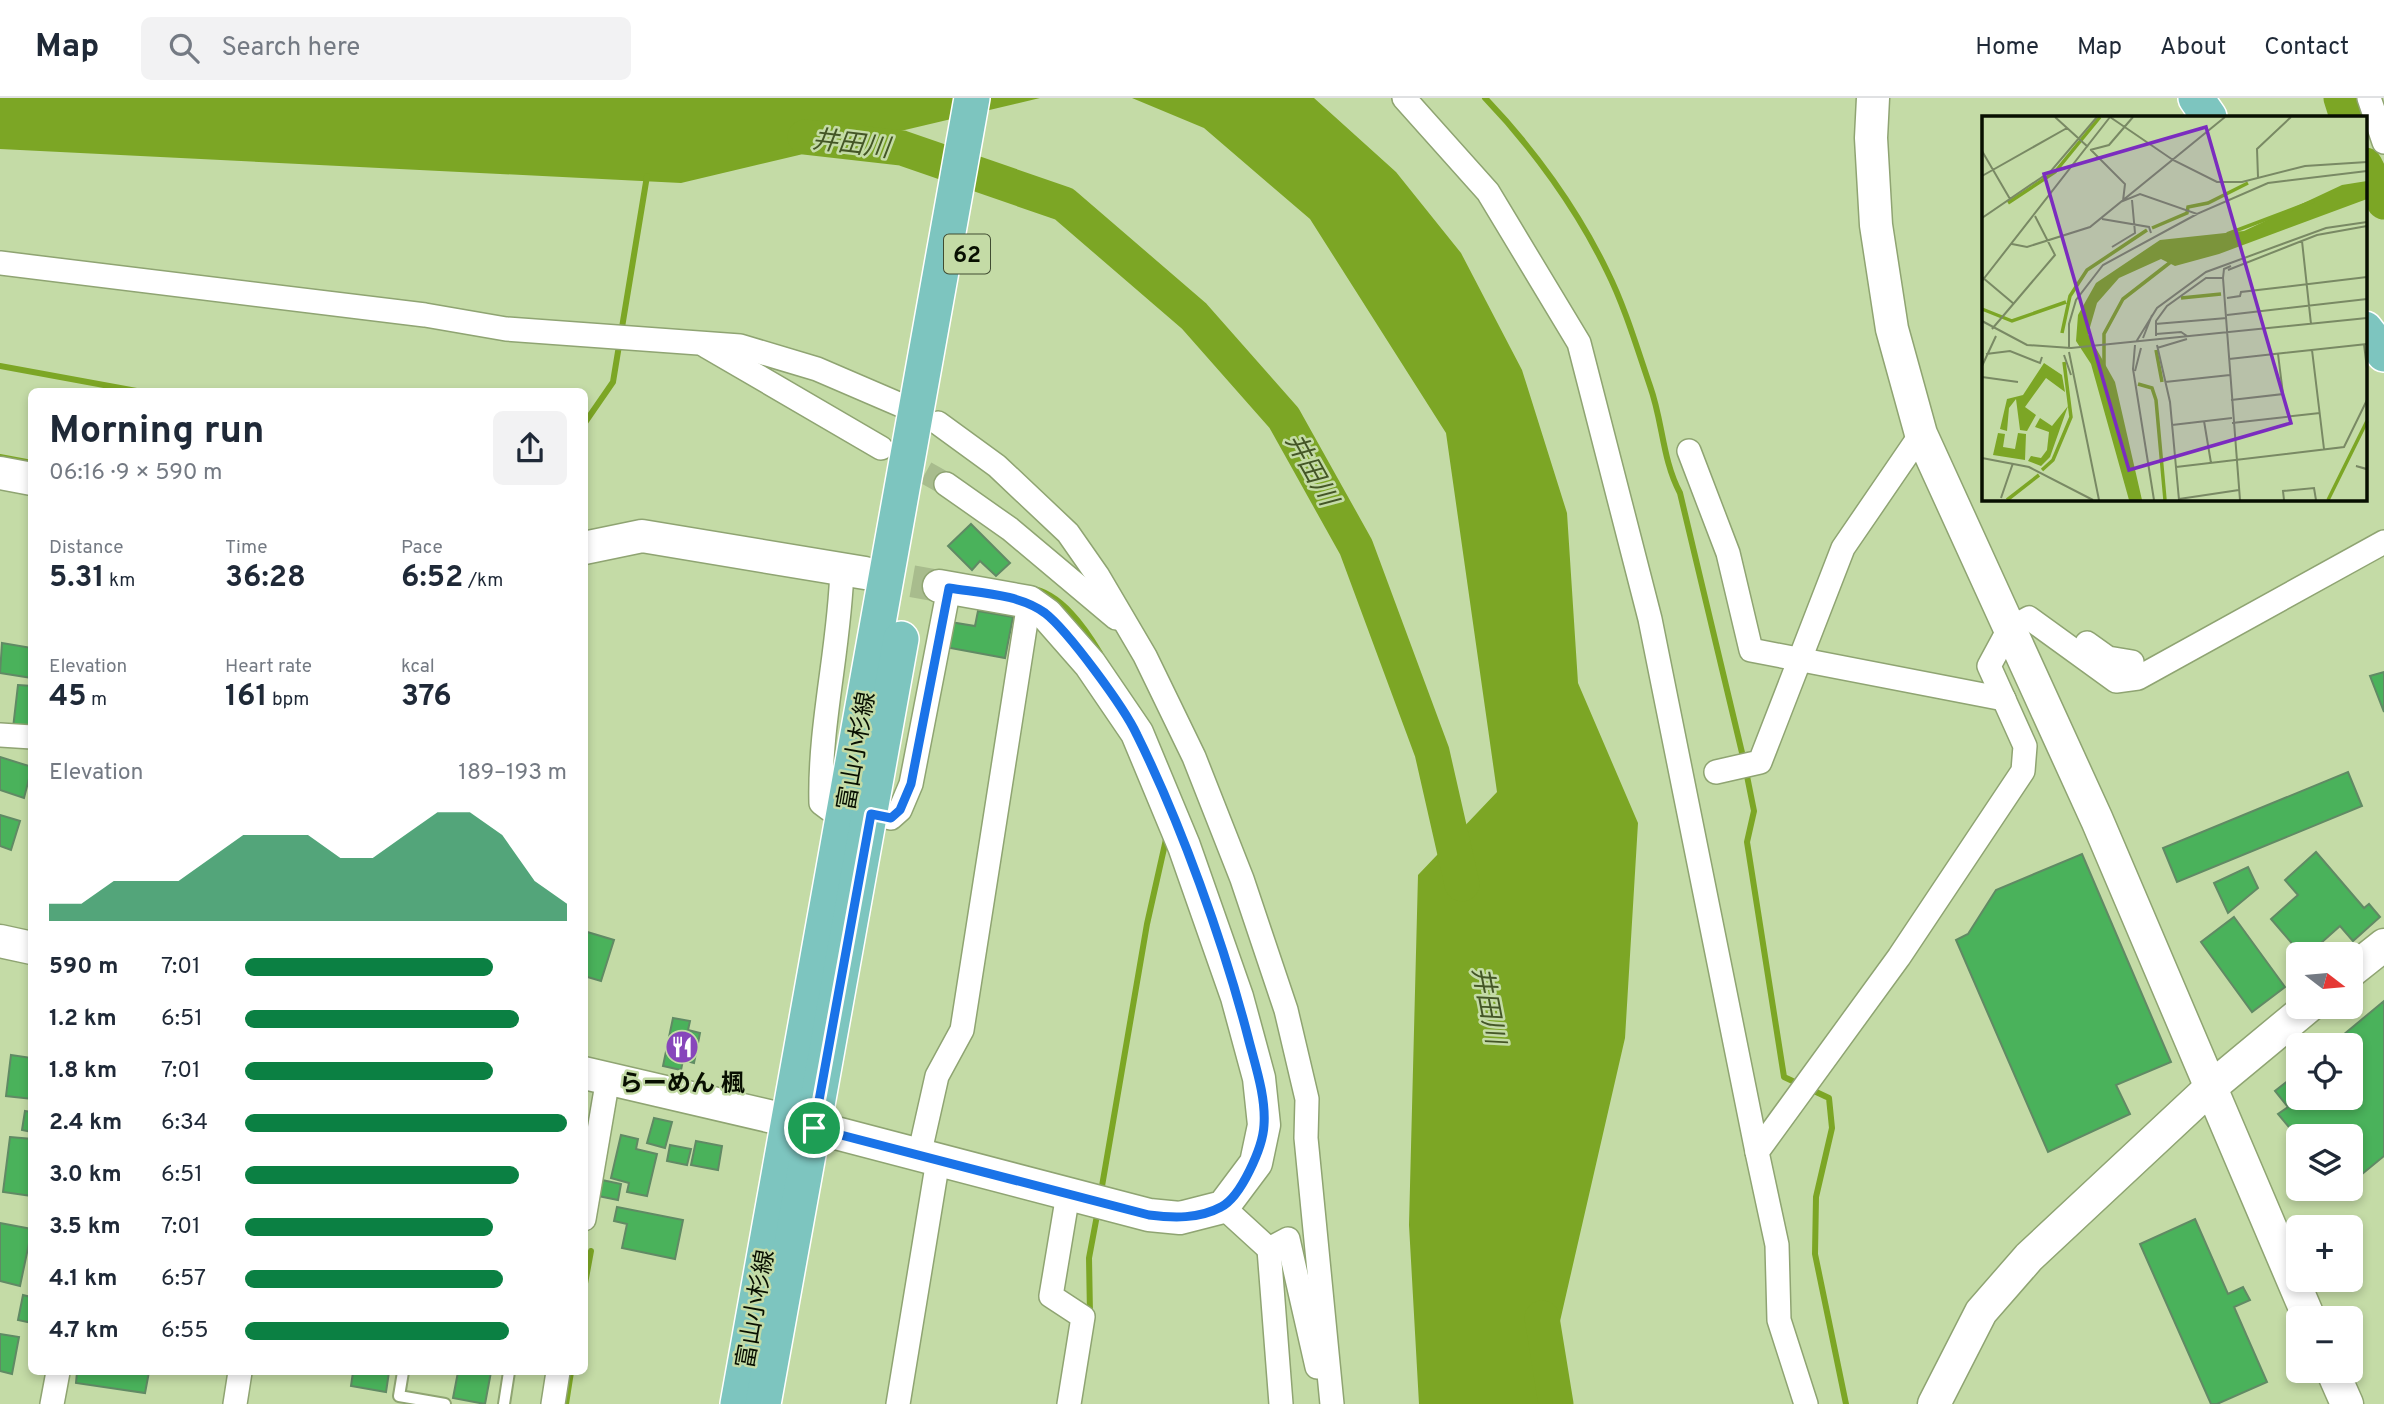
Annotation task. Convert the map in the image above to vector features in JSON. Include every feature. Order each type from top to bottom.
[{"type":"main road","name":"富山小杉線","points":[[764,1404],[802,1124],[928,412],[972,98]]},
{"type":"main road","name":"富山小杉線","points":[[928,412],[995,98]]},
{"type":"main road","points":[[2196,98],[2207,116]]},
{"type":"main road","points":[[2366,330],[2384,354]]},
{"type":"main road","name":"富山小杉線","points":[[738,1404],[802,1124]]},
{"type":"street","points":[[1404,98],[1488,192],[1579,343],[1650,619],[1777,1245],[1779,1320],[1806,1404]]},
{"type":"street","points":[[1873,98],[1871,138],[1876,225],[1892,329],[1921,434],[2019,623],[2097,820],[2209,1089],[2304,1306]]},
{"type":"street","points":[[2369,98],[2384,142]]},
{"type":"street","points":[[0,263],[425,315],[506,329],[583,332],[740,346],[817,369],[928,412],[997,466],[1068,533],[1130,630],[1194,757],[1242,879],[1286,1010],[1307,1099],[1306,1138],[1331,1399]]},
{"type":"street","points":[[700,343],[881,448]]},
{"type":"street","points":[[1716,772],[1760,762],[1843,548],[1921,434]]},
{"type":"street","points":[[1689,451],[1728,553],[1751,650],[2004,699]]},
{"type":"street","points":[[0,473],[28,478]]},
{"type":"street","points":[[946,484],[1010,529],[1130,630]]},
{"type":"street","points":[[588,547],[642,536],[853,570],[841,612],[820,763],[821,803],[829,808],[891,818],[900,810],[911,784],[944,587],[1029,602],[1048,615],[1090,664],[1137,733],[1184,846],[1237,997],[1259,1078],[1264,1125],[1256,1163],[1223,1207],[1180,1218],[1149,1215],[802,1124],[596,1076],[588,1171]]},
{"type":"street","points":[[2019,623],[2116,681],[2138,678],[2384,542]]},
{"type":"street","points":[[898,1404],[937,1076],[962,1030],[1029,602]]},
{"type":"street","points":[[1757,1152],[1876,990],[2024,771],[2025,746],[1989,666],[2019,623],[2050,618],[2108,657],[2132,662]]},
{"type":"street","points":[[0,735],[28,737]]},
{"type":"street","points":[[0,941],[28,947]]},
{"type":"street","points":[[2363,962],[2384,945]]},
{"type":"street","points":[[1934,1404],[1981,1312],[2029,1257],[2209,1089],[2293,1019]]},
{"type":"street","points":[[1068,1194],[1051,1296],[1083,1317],[1069,1404]]},
{"type":"street","points":[[1223,1207],[1269,1249],[1280,1404]]},
{"type":"street","points":[[1269,1249],[1288,1239],[1316,1365],[1331,1399]]},
{"type":"street","points":[[52,1404],[57,1375]]},
{"type":"street","points":[[235,1404],[240,1375]]},
{"type":"street","points":[[553,1404],[558,1375]]},
{"type":"street","points":[[2338,1383],[2347,1404]]},
{"type":"lane","points":[[402,1375],[398,1396],[445,1404]]},
{"type":"lane","points":[[504,1404],[509,1375]]},
{"type":"water","points":[[0,98],[1040,98],[681,183],[0,149]]},
{"type":"water","points":[[1132,98],[1314,98],[1396,172],[1461,253],[1522,370],[1567,513],[1578,683],[1638,823],[1625,1038],[1541,1404],[1419,1404],[1409,1225],[1418,875],[1497,792],[1446,433],[1310,219],[1204,128]]},
{"type":"building","points":[[971,524],[1010,563],[996,576],[980,561],[972,570],[948,546]]},
{"type":"building","points":[[978,611],[1013,617],[1005,658],[945,647],[950,622],[975,626]]},
{"type":"building","points":[[2,643],[28,647],[28,677],[0,673]]},
{"type":"building","points":[[2384,672],[2384,712],[2370,676]]},
{"type":"building","points":[[18,685],[28,686],[28,730],[13,728]]},
{"type":"building","points":[[0,757],[28,766],[24,798],[0,790]]},
{"type":"building","points":[[2348,772],[2362,806],[2177,882],[2163,848]]},
{"type":"building","points":[[0,815],[20,821],[11,850],[0,846]]},
{"type":"building","points":[[2316,852],[2364,908],[2369,904],[2380,917],[2353,941],[2340,926],[2322,942],[2291,942],[2271,919],[2298,895],[2285,880]]},
{"type":"building","points":[[2082,854],[2171,1062],[2116,1085],[2130,1114],[2048,1152],[1956,940],[1968,934],[1996,890]]},
{"type":"building","points":[[2248,867],[2258,888],[2228,913],[2214,883]]},
{"type":"building","points":[[2234,917],[2285,987],[2252,1012],[2201,942]]},
{"type":"building","points":[[588,932],[614,940],[601,981],[588,977]]},
{"type":"building","points":[[2384,1001],[2384,1156],[2363,1173],[2363,1124],[2286,1124],[2278,1114],[2286,1108],[2363,1110],[2363,1033],[2345,1033]]},
{"type":"building","name":"らーめん 楓","points":[[673,1018],[690,1021],[688,1030],[700,1033],[694,1063],[683,1060],[681,1070],[663,1066]]},
{"type":"building","points":[[11,1055],[28,1057],[28,1099],[6,1096]]},
{"type":"building","points":[[2286,1082],[2286,1105],[2275,1091]]},
{"type":"building","points":[[25,1111],[28,1111],[28,1131],[22,1130]]},
{"type":"building","points":[[654,1118],[672,1122],[665,1148],[647,1143]]},
{"type":"building","points":[[621,1135],[638,1139],[636,1149],[657,1154],[647,1196],[627,1192],[629,1183],[611,1178]]},
{"type":"building","points":[[10,1137],[28,1139],[28,1195],[3,1192]]},
{"type":"building","points":[[696,1141],[722,1146],[718,1170],[691,1165]]},
{"type":"building","points":[[670,1145],[691,1149],[687,1165],[667,1161]]},
{"type":"building","points":[[602,1180],[621,1184],[618,1200],[598,1196]]},
{"type":"building","points":[[617,1207],[683,1220],[675,1259],[622,1248],[627,1224],[614,1221]]},
{"type":"building","points":[[2195,1219],[2228,1294],[2243,1287],[2250,1300],[2234,1307],[2267,1382],[2217,1404],[2211,1404],[2140,1244]]},
{"type":"building","points":[[0,1223],[28,1228],[28,1248],[20,1286],[0,1281]]},
{"type":"building","points":[[23,1295],[28,1296],[28,1322],[18,1320]]},
{"type":"building","points":[[0,1334],[19,1337],[12,1374],[0,1371]]},
{"type":"building","points":[[77,1375],[148,1375],[145,1393],[76,1383]]},
{"type":"building","points":[[353,1375],[389,1375],[386,1392],[351,1386]]},
{"type":"building","points":[[457,1375],[490,1375],[485,1404],[453,1398]]},
{"type":"waterway","points":[[1485,98],[1537,158],[1568,202],[1595,248],[1619,299],[1654,400],[1670,467],[1680,493],[1744,761]]},
{"type":"waterway","points":[[2341,98],[2347,116]]},
{"type":"waterway","name":"井田川","points":[[805,137],[902,148],[1064,204],[1194,316],[1284,418],[1356,547],[1432,752],[1462,884]]},
{"type":"waterway","points":[[2366,167],[2384,202]]},
{"type":"waterway","points":[[588,418],[613,382],[647,176]]},
{"type":"waterway","points":[[0,366],[120,388]]},
{"type":"waterway","points":[[0,457],[28,462]]},
{"type":"waterway","points":[[1030,588],[1041,591],[1062,604],[1100,653]]},
{"type":"waterway","points":[[1746,771],[1754,811],[1747,842],[1784,1077],[1829,1098],[1832,1128],[1816,1197],[1815,1254],[1846,1404]]},
{"type":"waterway","points":[[1101,1192],[1147,924],[1167,835]]},
{"type":"waterway","points":[[1090,1314],[1089,1258],[1098,1210]]},
{"type":"waterway","points":[[588,1267],[591,1251]]},
{"type":"waterway","name":"井田川","points":[[1542,1318],[1556,1404]]},
{"type":"waterway","points":[[566,1404],[571,1375]]},
{"type":"tunnel","points":[[896,456],[946,484]]},
{"type":"tunnel","points":[[865,573],[939,586]]},
{"type":"place","name":"らーめん 楓","points":[[682,1047]]},
{"type":"route","points":[[949,588],[1029,602],[1048,615],[1090,664],[1137,733],[1184,846],[1237,997],[1259,1078],[1264,1125],[1256,1163],[1223,1207],[1180,1218],[1149,1215],[814,1128],[871,814],[891,818],[900,810],[911,784],[949,588]]}]
